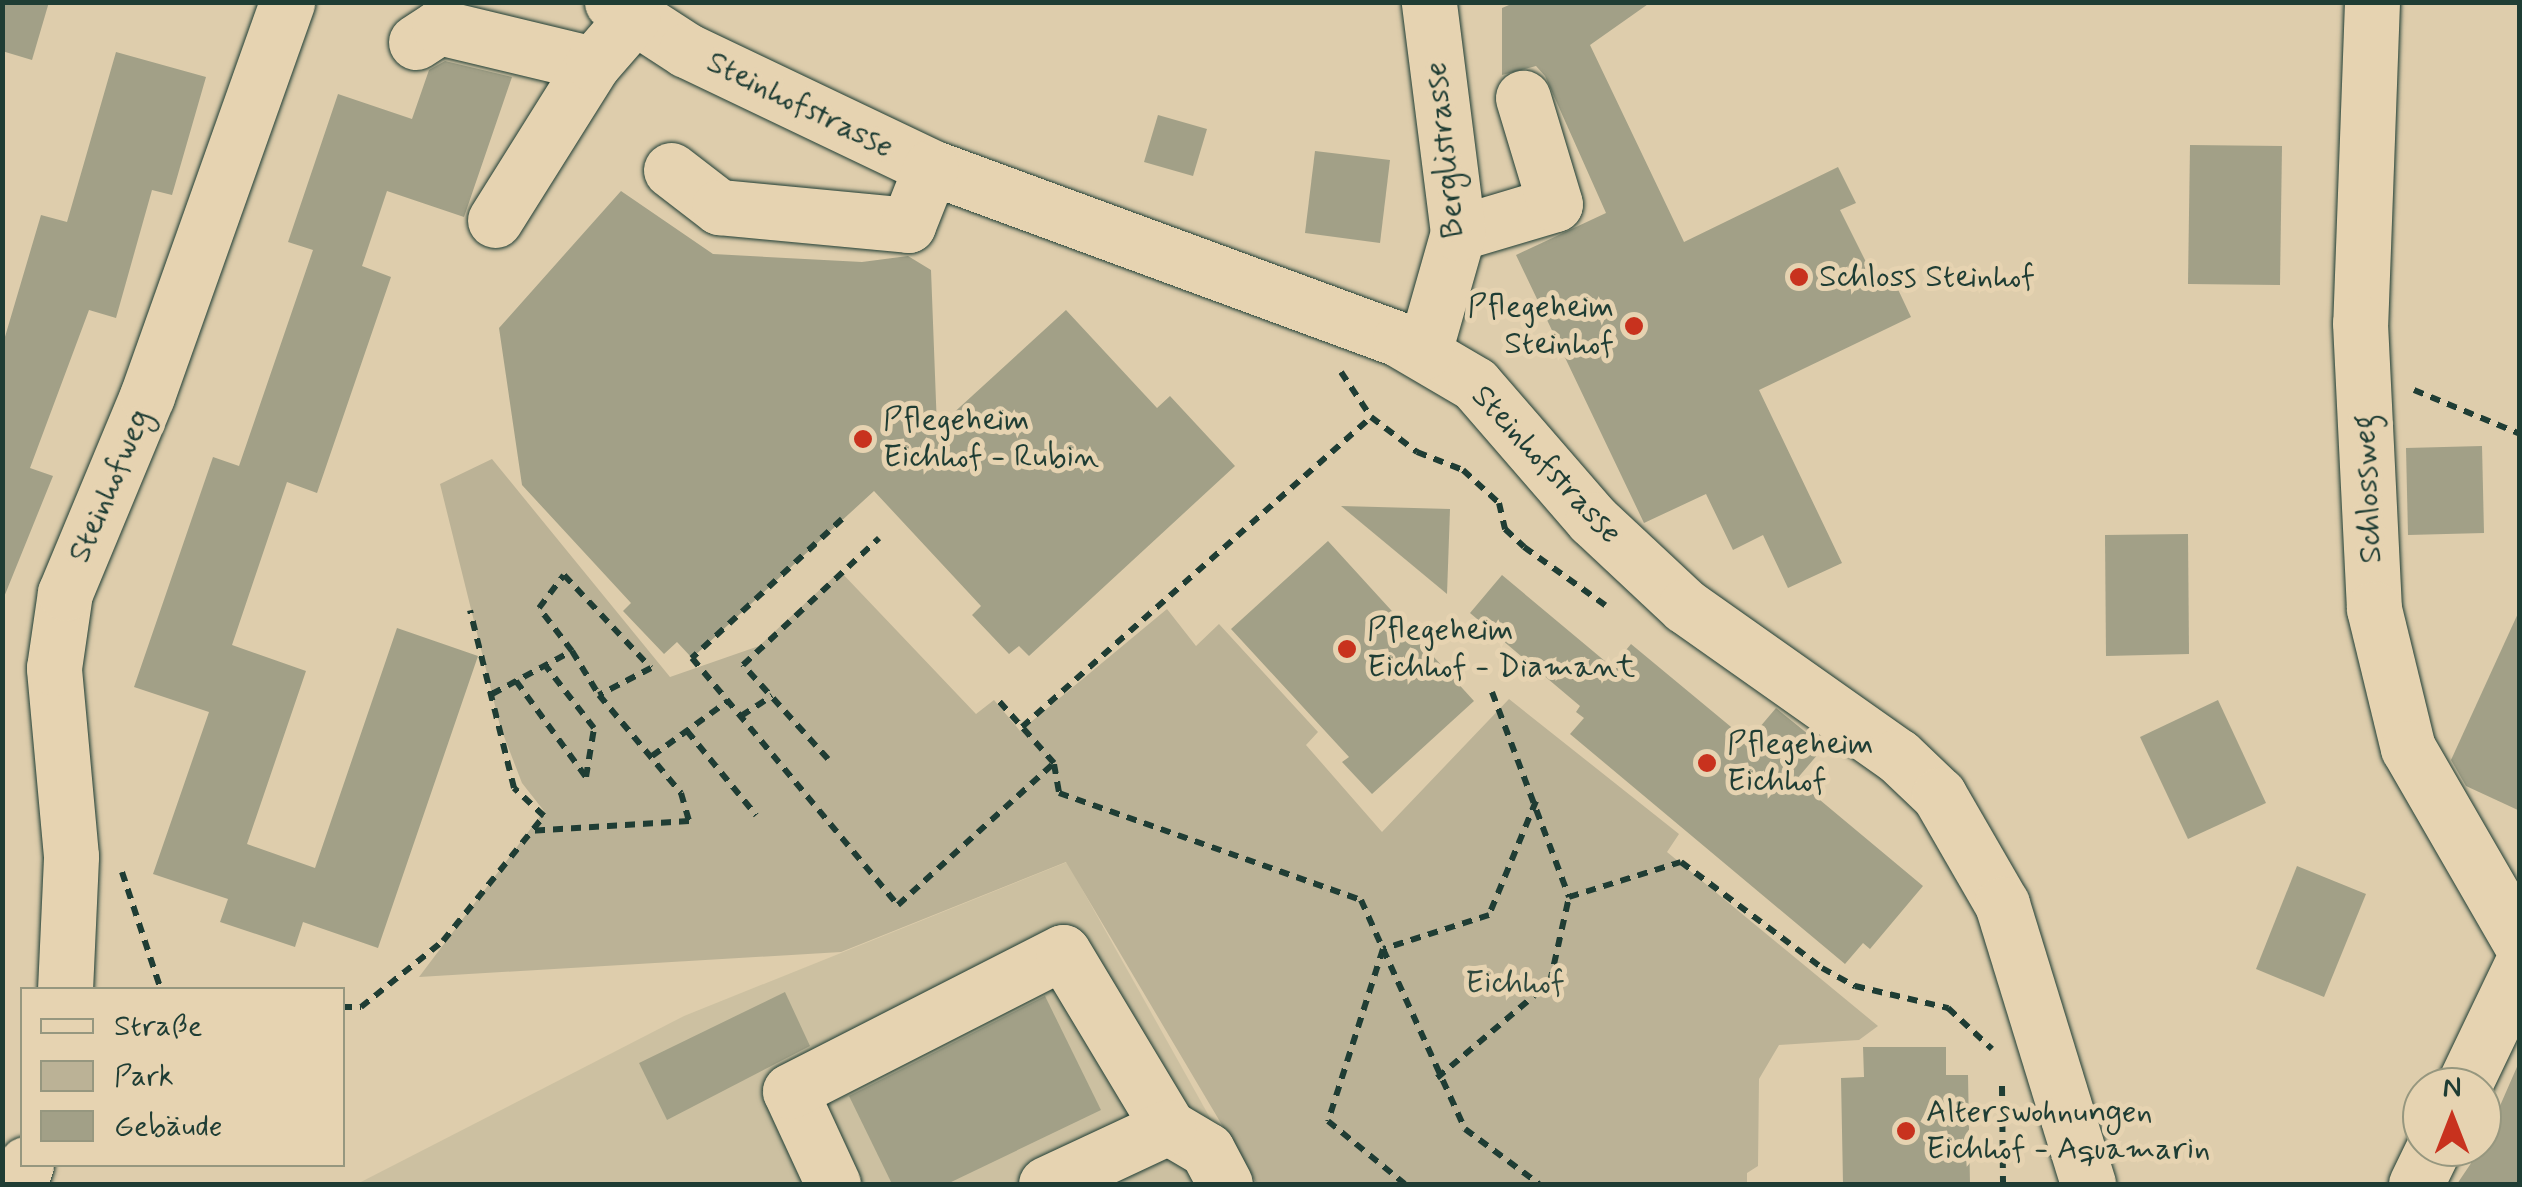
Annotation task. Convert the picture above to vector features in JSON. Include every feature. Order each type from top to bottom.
[{"type":"street","name":"Steinhofweg","points":[[64,987],[71,856],[54,668],[65,593],[147,396],[286,2]]},
{"type":"street","name":"Berglistrasse","points":[[1424,352],[1458,233],[1428,2]]},
{"type":"street","name":"Schlossweg","points":[[2372,2],[2362,369],[2374,608],[2408,748],[2520,942]]},
{"type":"street","points":[[495,220],[622,11]]},
{"type":"street","name":"Steinhofstrasse","points":[[622,11],[931,167],[1424,352],[1475,384],[1593,520],[1685,606],[1898,756],[1940,796],[2002,904],[2088,1184]]},
{"type":"street","points":[[416,42],[440,27],[593,64]]},
{"type":"street","points":[[1458,233],[1555,204],[1523,98]]},
{"type":"street","points":[[671,170],[719,208],[908,224],[931,167]]},
{"type":"street","points":[[834,1184],[790,1091],[1062,952],[1168,1127],[1206,1150],[1225,1184]]},
{"type":"street","points":[[2473,1067],[2520,968]]},
{"type":"street","points":[[1046,1184],[1168,1127]]},
{"type":"path","points":[[1333,361],[1371,417],[1417,452],[1463,470],[1499,503],[1505,529],[1524,547],[1613,610]]},
{"type":"path","points":[[2362,369],[2520,434]]},
{"type":"path","points":[[1022,727],[1371,417]]},
{"type":"path","points":[[842,519],[692,658],[898,905],[1054,763]]},
{"type":"path","points":[[828,759],[743,665],[879,538]]},
{"type":"path","points":[[532,830],[689,821],[681,793],[599,695],[572,651],[538,608],[564,575],[651,668],[599,695]]},
{"type":"path","points":[[345,1008],[361,1007],[443,941],[544,816],[514,788],[470,610]]},
{"type":"path","points":[[492,694],[572,651]]},
{"type":"path","points":[[516,681],[586,777],[594,728],[545,666]]},
{"type":"path","points":[[1437,1078],[1550,982],[1569,897],[1492,692]]},
{"type":"path","points":[[741,716],[772,696]]},
{"type":"path","points":[[652,756],[728,700]]},
{"type":"path","points":[[999,700],[1054,763],[1060,793],[1361,900],[1437,1078],[1465,1129],[1538,1184]]},
{"type":"path","points":[[687,731],[756,815]]},
{"type":"path","points":[[1383,948],[1489,915],[1536,801]]},
{"type":"path","points":[[1569,897],[1681,862],[1822,968],[1855,986],[1948,1008],[2002,1059]]},
{"type":"path","points":[[120,866],[160,987]]},
{"type":"path","points":[[1383,948],[1328,1121],[1405,1184]]},
{"type":"path","points":[[2002,1077],[2003,1184]]},
{"type":"shaded area","points":[[1067,862],[1247,1184],[357,1184],[684,1016]]},
{"type":"green space","name":"Eichhof","points":[[492,459],[670,677],[759,646],[840,571],[976,714],[994,700],[1020,731],[1167,609],[1196,646],[1219,624],[1318,732],[1306,745],[1382,832],[1509,699],[1679,834],[1667,852],[1878,1026],[1859,1040],[1779,1045],[1759,1079],[1758,1166],[1747,1173],[1747,1184],[1257,1184],[1066,862],[841,952],[419,977],[544,811],[522,783],[500,726],[440,484]]},
{"type":"building","points":[[2,2],[49,2],[32,60],[2,51]]},
{"type":"building","name":"Pflegeheim Steinhof","points":[[1516,2],[1651,2],[1590,45],[1684,242],[1838,167],[1856,203],[1840,210],[1880,290],[1895,283],[1911,317],[1759,390],[1842,563],[1788,588],[1763,535],[1733,550],[1706,494],[1644,523],[1516,255],[1606,213],[1545,76],[1536,66],[1502,75],[1502,8]]},
{"type":"building","points":[[116,52],[206,77],[172,195],[152,190],[116,318],[89,310],[30,468],[53,476],[2,602],[2,347],[41,215],[67,222]]},
{"type":"building","points":[[445,61],[512,77],[464,217],[387,191],[362,266],[391,277],[317,493],[287,482],[232,645],[306,671],[247,844],[315,868],[397,628],[478,656],[378,948],[303,922],[295,947],[220,922],[228,899],[153,874],[209,712],[134,687],[213,457],[239,466],[313,250],[288,242],[338,94],[412,119],[429,70]]},
{"type":"building","points":[[1158,115],[1207,129],[1193,176],[1144,162]]},
{"type":"building","points":[[2190,145],[2282,146],[2280,285],[2188,284]]},
{"type":"building","points":[[1315,151],[1390,160],[1380,243],[1305,233]]},
{"type":"building","name":"Pflegeheim Eichhof - Rubin","points":[[621,191],[713,254],[862,262],[908,256],[931,270],[937,428],[1066,310],[1157,408],[1170,396],[1235,466],[1029,656],[1019,646],[1009,654],[972,615],[981,606],[874,491],[692,658],[677,642],[664,654],[623,611],[631,603],[522,485],[499,328]]},
{"type":"building","points":[[2482,446],[2484,533],[2408,535],[2406,448]]},
{"type":"building","points":[[1341,506],[1450,509],[1447,594]]},
{"type":"building","points":[[2188,534],[2189,654],[2106,656],[2105,535]]},
{"type":"building","name":"Pflegeheim Eichhof - Diamant","points":[[1328,541],[1474,701],[1372,794],[1342,762],[1349,757],[1231,629]]},
{"type":"building","name":"Pflegeheim Eichhof","points":[[1502,575],[1612,667],[1631,644],[1748,741],[1776,708],[1824,747],[1796,780],[1923,886],[1870,949],[1863,943],[1845,964],[1570,734],[1584,718],[1576,712],[1580,706],[1470,613]]},
{"type":"building","points":[[2520,609],[2520,811],[2466,786],[2451,760]]},
{"type":"building","points":[[2218,700],[2266,803],[2188,839],[2140,737]]},
{"type":"building","points":[[2297,866],[2366,894],[2324,997],[2256,969]]},
{"type":"building","points":[[785,992],[810,1046],[667,1120],[639,1063]]},
{"type":"building","points":[[1045,996],[1101,1110],[947,1184],[892,1184],[849,1096]]},
{"type":"building","name":"Alterswohnungen Eichhof - Aquamarin","points":[[1863,1047],[1946,1047],[1946,1075],[1968,1075],[1970,1184],[1843,1184],[1841,1078],[1864,1077]]},
{"type":"building","points":[[2520,1060],[2520,1184],[2457,1184],[2468,1167],[2502,1167],[2502,1101]]},
{"type":"place","name":"Schloss Steinhof","points":[[1799,277]]},
{"type":"place","name":"Pflegeheim Steinhof","points":[[1634,326]]},
{"type":"place","name":"Pflegeheim Eichhof - Rubin","points":[[863,439]]},
{"type":"place","name":"Pflegeheim Eichhof - Diamant","points":[[1347,649]]},
{"type":"place","name":"Pflegeheim Eichhof","points":[[1707,763]]},
{"type":"place","name":"Alterswohnungen Eichhof - Aquamarin","points":[[1906,1131]]}]
